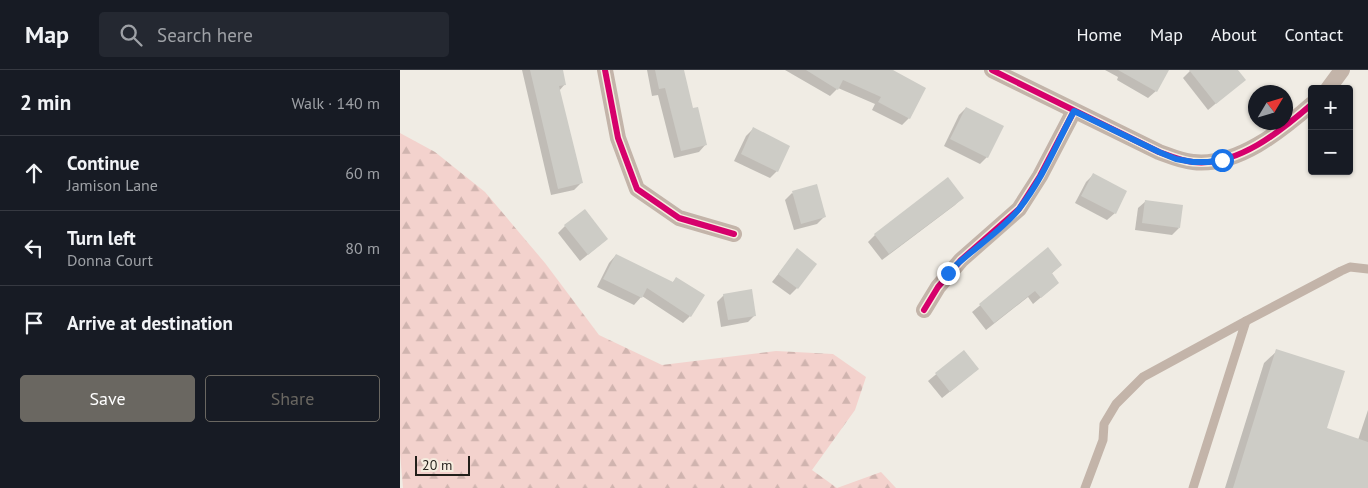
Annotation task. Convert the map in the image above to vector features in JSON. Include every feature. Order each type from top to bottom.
[{"type":"street","points":[[605,70],[618,138],[637,189],[678,218],[734,234]]},
{"type":"street","points":[[992,70],[1168,156],[1193,162],[1208,162],[1236,155],[1252,148],[1286,126],[1308,107]]},
{"type":"street","points":[[1331,85],[1342,70]]},
{"type":"street","points":[[924,310],[938,287],[961,260],[1019,209],[1040,176],[1074,111]]},
{"type":"lane","points":[[1085,488],[1103,440],[1104,424],[1116,404],[1142,377],[1341,271],[1350,268],[1368,269]]},
{"type":"lane","points":[[1193,488],[1246,321]]},
{"type":"green space","points":[[400,133],[435,152],[485,192],[545,263],[599,335],[662,365],[776,351],[833,354],[866,377],[855,410],[812,470],[837,488],[403,488],[400,453]]},
{"type":"green space","points":[[881,472],[896,488],[837,488]]},
{"type":"building","points":[[530,70],[563,70],[566,85],[559,86],[583,183],[558,189]]},
{"type":"building","points":[[655,70],[684,70],[693,108],[698,107],[707,145],[681,151],[665,88],[659,89]]},
{"type":"building","points":[[806,70],[893,70],[926,88],[910,119],[878,102],[881,97],[843,80],[838,90]]},
{"type":"building","points":[[1118,70],[1169,70],[1157,92]]},
{"type":"building","points":[[1189,70],[1238,70],[1246,80],[1216,104]]},
{"type":"building","points":[[966,107],[1004,126],[988,158],[950,139]]},
{"type":"building","points":[[753,127],[790,146],[778,172],[741,154]]},
{"type":"building","points":[[1093,173],[1127,191],[1116,214],[1081,196]]},
{"type":"building","points":[[948,177],[964,198],[889,254],[874,234]]},
{"type":"building","points":[[817,184],[826,217],[801,224],[792,191]]},
{"type":"building","points":[[1145,200],[1183,205],[1180,228],[1142,223]]},
{"type":"building","points":[[585,209],[608,239],[588,255],[564,225]]},
{"type":"building","points":[[1048,247],[1062,265],[1052,273],[1059,283],[1041,298],[1035,291],[994,323],[979,304]]},
{"type":"building","points":[[797,248],[817,264],[798,289],[778,274]]},
{"type":"building","points":[[616,254],[673,282],[676,277],[705,295],[691,317],[647,288],[642,298],[603,279]]},
{"type":"building","points":[[752,289],[756,316],[728,320],[723,294]]},
{"type":"building","points":[[1276,349],[1345,371],[1327,428],[1368,442],[1368,488],[1233,488]]},
{"type":"building","points":[[964,350],[979,369],[950,392],[935,373]]},
{"type":"cycle path","points":[[605,70],[618,138],[637,189],[679,218],[734,234]]},
{"type":"cycle path","points":[[992,70],[1159,152],[1193,162],[1226,159],[1242,153],[1272,136],[1308,107]]},
{"type":"cycle path","points":[[924,310],[938,287],[961,260],[1019,209],[1040,176],[1074,111]]},
{"type":"route","points":[[948,273],[1019,209],[1040,176],[1074,111],[1176,159],[1193,162],[1222,160]]}]
